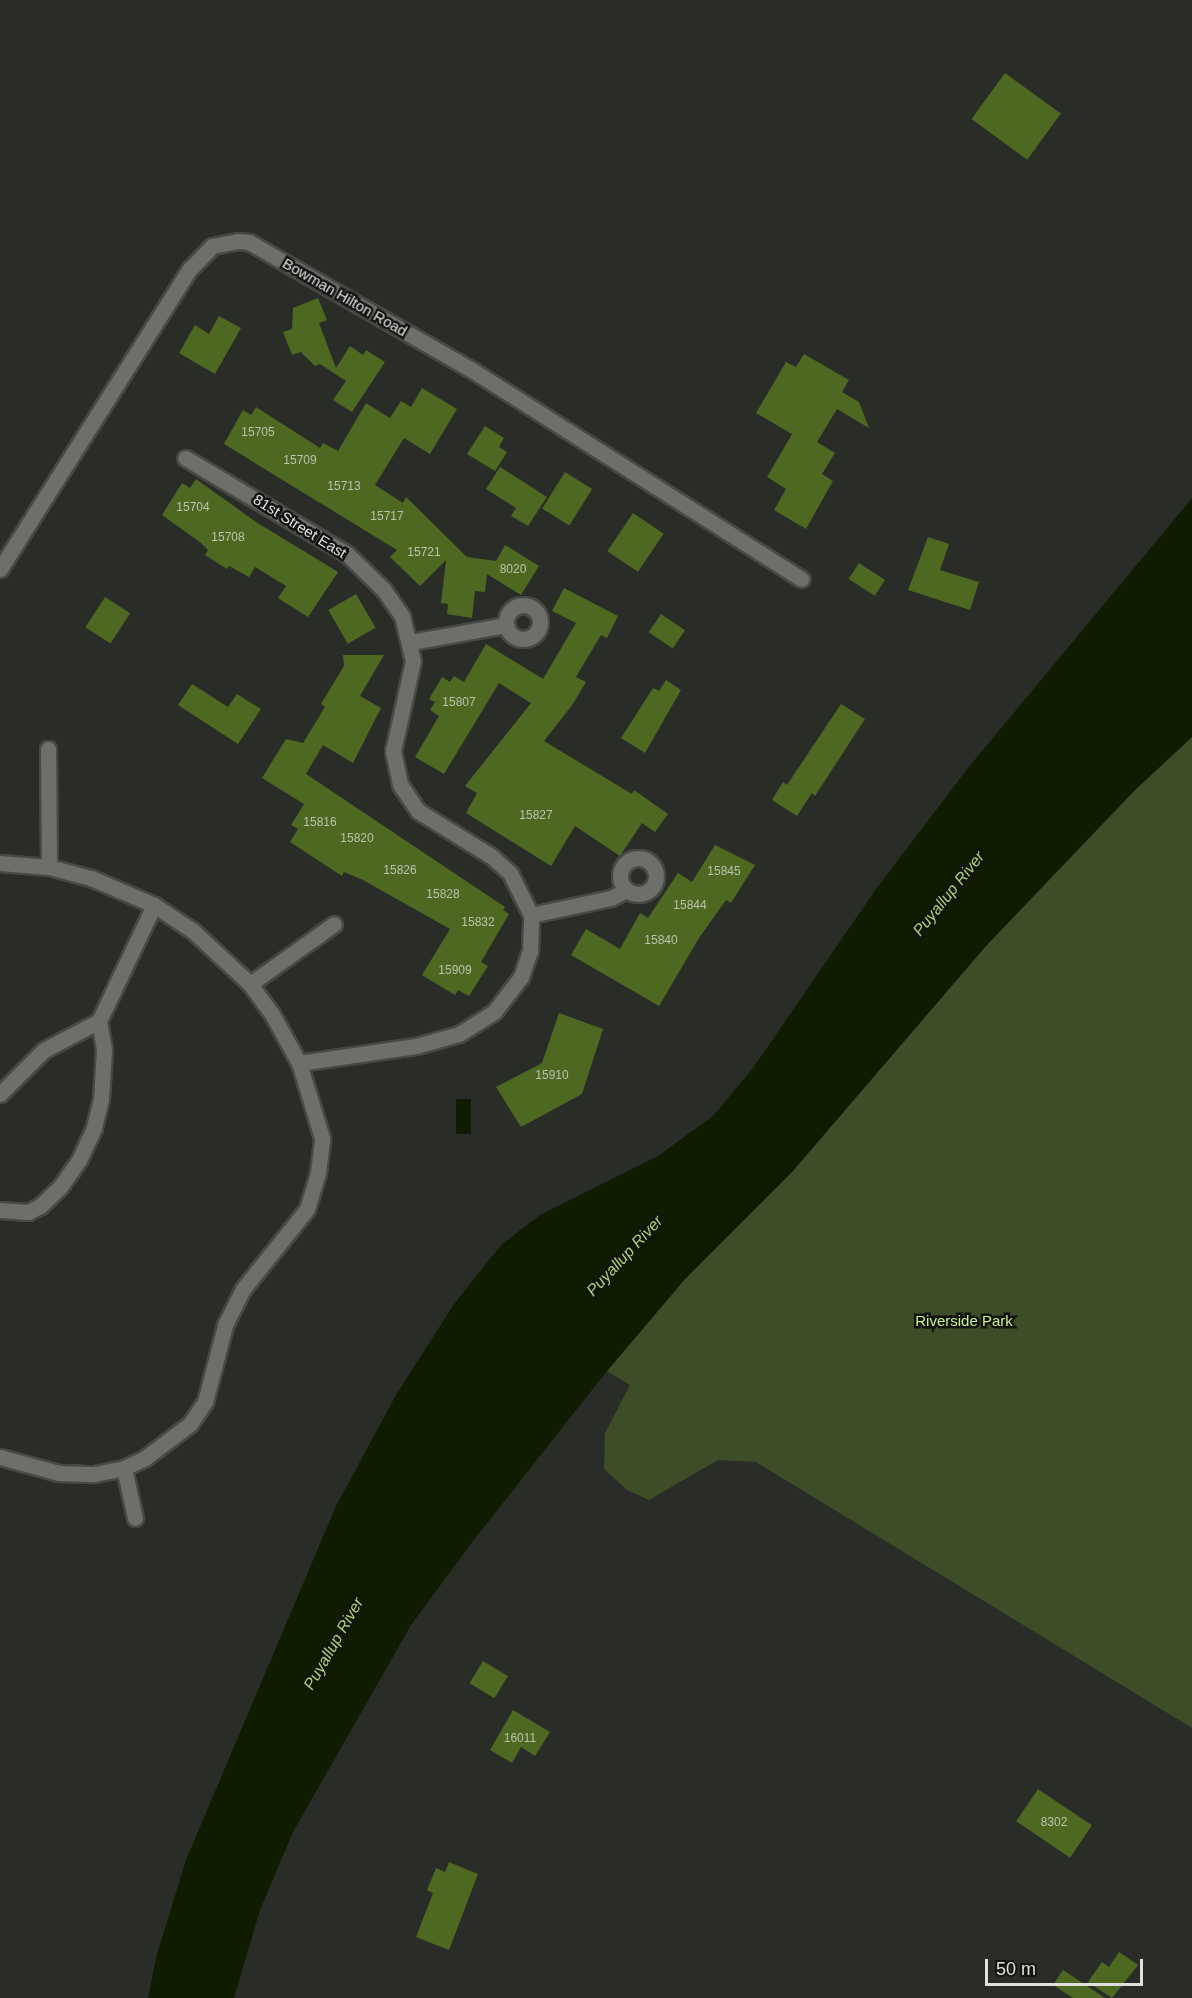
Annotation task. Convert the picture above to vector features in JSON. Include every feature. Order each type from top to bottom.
[{"type":"street","name":"Bowman Hilton Road","points":[[0,569],[190,269],[212,246],[238,241],[249,242],[472,370],[801,579]]},
{"type":"street","name":"81st Street East","points":[[185,458],[347,554],[384,590],[402,616],[411,642],[411,679],[393,751],[400,784],[418,811],[491,856],[510,873],[531,915]]},
{"type":"street","points":[[411,642],[506,625]]},
{"type":"street","points":[[48,749],[49,867]]},
{"type":"street","points":[[0,863],[49,867],[114,886],[154,905],[214,948],[250,984],[272,1014],[299,1064],[322,1138],[318,1173],[307,1209],[243,1289],[225,1325],[206,1402],[172,1440],[124,1468],[94,1474],[59,1473],[0,1457]]},
{"type":"street","points":[[299,1064],[416,1046],[459,1034],[500,1006],[521,977],[530,951],[531,915],[611,898],[626,890]]},
{"type":"street","points":[[0,1210],[28,1212],[40,1206],[60,1187],[79,1160],[94,1128],[101,1099],[104,1050],[99,1022],[154,905]]},
{"type":"street","points":[[250,984],[334,924]]},
{"type":"street","points":[[0,1094],[44,1050],[99,1022]]},
{"type":"street","points":[[124,1468],[135,1518]]},
{"type":"green space","name":"Riverside Park","points":[[1192,737],[1192,1728],[756,1462],[718,1460],[649,1500],[627,1490],[604,1469],[605,1433],[630,1385],[607,1371],[685,1279],[792,1172],[985,947],[1134,791]]},
{"type":"water","name":"Puyallup River","points":[[1192,498],[1192,737],[1134,791],[985,947],[792,1172],[685,1279],[607,1371],[473,1541],[411,1625],[293,1832],[260,1910],[234,1998],[148,1998],[157,1954],[186,1860],[336,1506],[396,1395],[454,1304],[501,1245],[540,1215],[658,1156],[713,1116],[753,1068],[876,889],[968,768]]},
{"type":"water","points":[[456,1099],[471,1099],[471,1134],[456,1134]]},
{"type":"building","points":[[1005,73],[1061,114],[1027,160],[971,119]]},
{"type":"building","points":[[318,298],[327,320],[319,323],[336,368],[350,346],[363,355],[366,350],[385,362],[352,412],[333,400],[346,381],[320,364],[315,366],[301,352],[292,355],[283,332],[292,329],[293,308]]},
{"type":"building","points":[[219,316],[241,328],[215,374],[179,353],[195,325],[209,334]]},
{"type":"building","points":[[804,354],[849,380],[842,392],[859,402],[869,428],[837,409],[817,442],[835,453],[822,474],[833,481],[806,529],[774,510],[786,489],[767,477],[792,434],[756,413],[786,362],[796,367]]},
{"type":"building","points":[[422,388],[457,409],[430,454],[404,438],[375,485],[403,503],[406,497],[467,557],[496,561],[505,545],[539,566],[521,595],[487,574],[485,592],[475,591],[472,618],[447,614],[448,604],[441,603],[446,560],[420,586],[390,557],[397,550],[224,444],[243,410],[251,415],[256,407],[320,448],[323,443],[338,451],[366,403],[390,418],[401,401],[411,407]]},
{"type":"building","points":[[485,426],[504,438],[499,447],[507,452],[495,471],[467,454]]},
{"type":"building","points":[[500,467],[547,497],[528,526],[511,516],[516,508],[486,489]]},
{"type":"building","points":[[565,472],[592,489],[569,525],[542,508]]},
{"type":"building","points":[[196,479],[256,522],[338,572],[308,617],[278,598],[286,586],[255,567],[249,577],[229,566],[227,569],[205,555],[208,550],[201,543],[162,515],[182,483],[190,488]]},
{"type":"building","points":[[633,513],[664,534],[638,572],[607,551]]},
{"type":"building","points":[[928,537],[949,544],[940,570],[979,582],[970,610],[908,590]]},
{"type":"building","points":[[859,563],[885,580],[875,596],[849,579]]},
{"type":"building","points":[[564,588],[618,616],[607,638],[601,635],[576,677],[586,682],[573,704],[544,741],[632,794],[634,790],[668,814],[655,832],[642,823],[620,856],[575,826],[551,866],[466,813],[477,793],[465,786],[531,703],[499,683],[444,774],[415,757],[439,716],[430,710],[435,702],[429,699],[442,677],[450,682],[454,676],[464,682],[486,644],[543,679],[576,623],[552,611]]},
{"type":"building","points":[[356,594],[376,628],[348,644],[328,610]]},
{"type":"building","points":[[105,597],[130,613],[111,644],[85,627]]},
{"type":"building","points":[[661,614],[685,630],[673,648],[649,632]]},
{"type":"building","points":[[343,655],[384,655],[360,696],[381,708],[353,763],[323,745],[306,774],[505,907],[503,910],[509,914],[481,962],[488,966],[469,996],[458,990],[455,995],[422,975],[450,929],[363,880],[344,872],[342,876],[290,842],[298,829],[291,825],[304,804],[262,778],[286,739],[303,743],[325,707],[321,704],[344,666]]},
{"type":"building","points":[[666,680],[681,690],[645,753],[621,738],[653,688],[659,691]]},
{"type":"building","points":[[192,684],[228,707],[237,694],[261,709],[238,744],[178,705]]},
{"type":"building","points":[[841,704],[865,719],[815,796],[812,793],[797,816],[772,800],[783,782],[787,785]]},
{"type":"building","points":[[715,845],[755,865],[731,903],[726,900],[699,938],[659,1006],[571,955],[586,929],[620,949],[640,913],[648,918],[678,873],[692,882]]},
{"type":"building","points":[[559,1013],[603,1029],[582,1094],[521,1127],[496,1087],[542,1063]]},
{"type":"building","points":[[483,1661],[508,1676],[494,1698],[470,1683]]},
{"type":"building","points":[[513,1710],[550,1732],[535,1756],[521,1747],[512,1763],[490,1750]]},
{"type":"building","points":[[1038,1789],[1092,1825],[1070,1858],[1016,1821]]},
{"type":"building","points":[[449,1862],[478,1874],[449,1950],[416,1937],[433,1893],[427,1890],[436,1868],[445,1872]]},
{"type":"building","points":[[1119,1952],[1138,1965],[1112,1998],[1088,1982],[1102,1962],[1109,1967]]},
{"type":"building","points":[[1063,1970],[1105,1998],[1073,1998],[1053,1985]]}]
